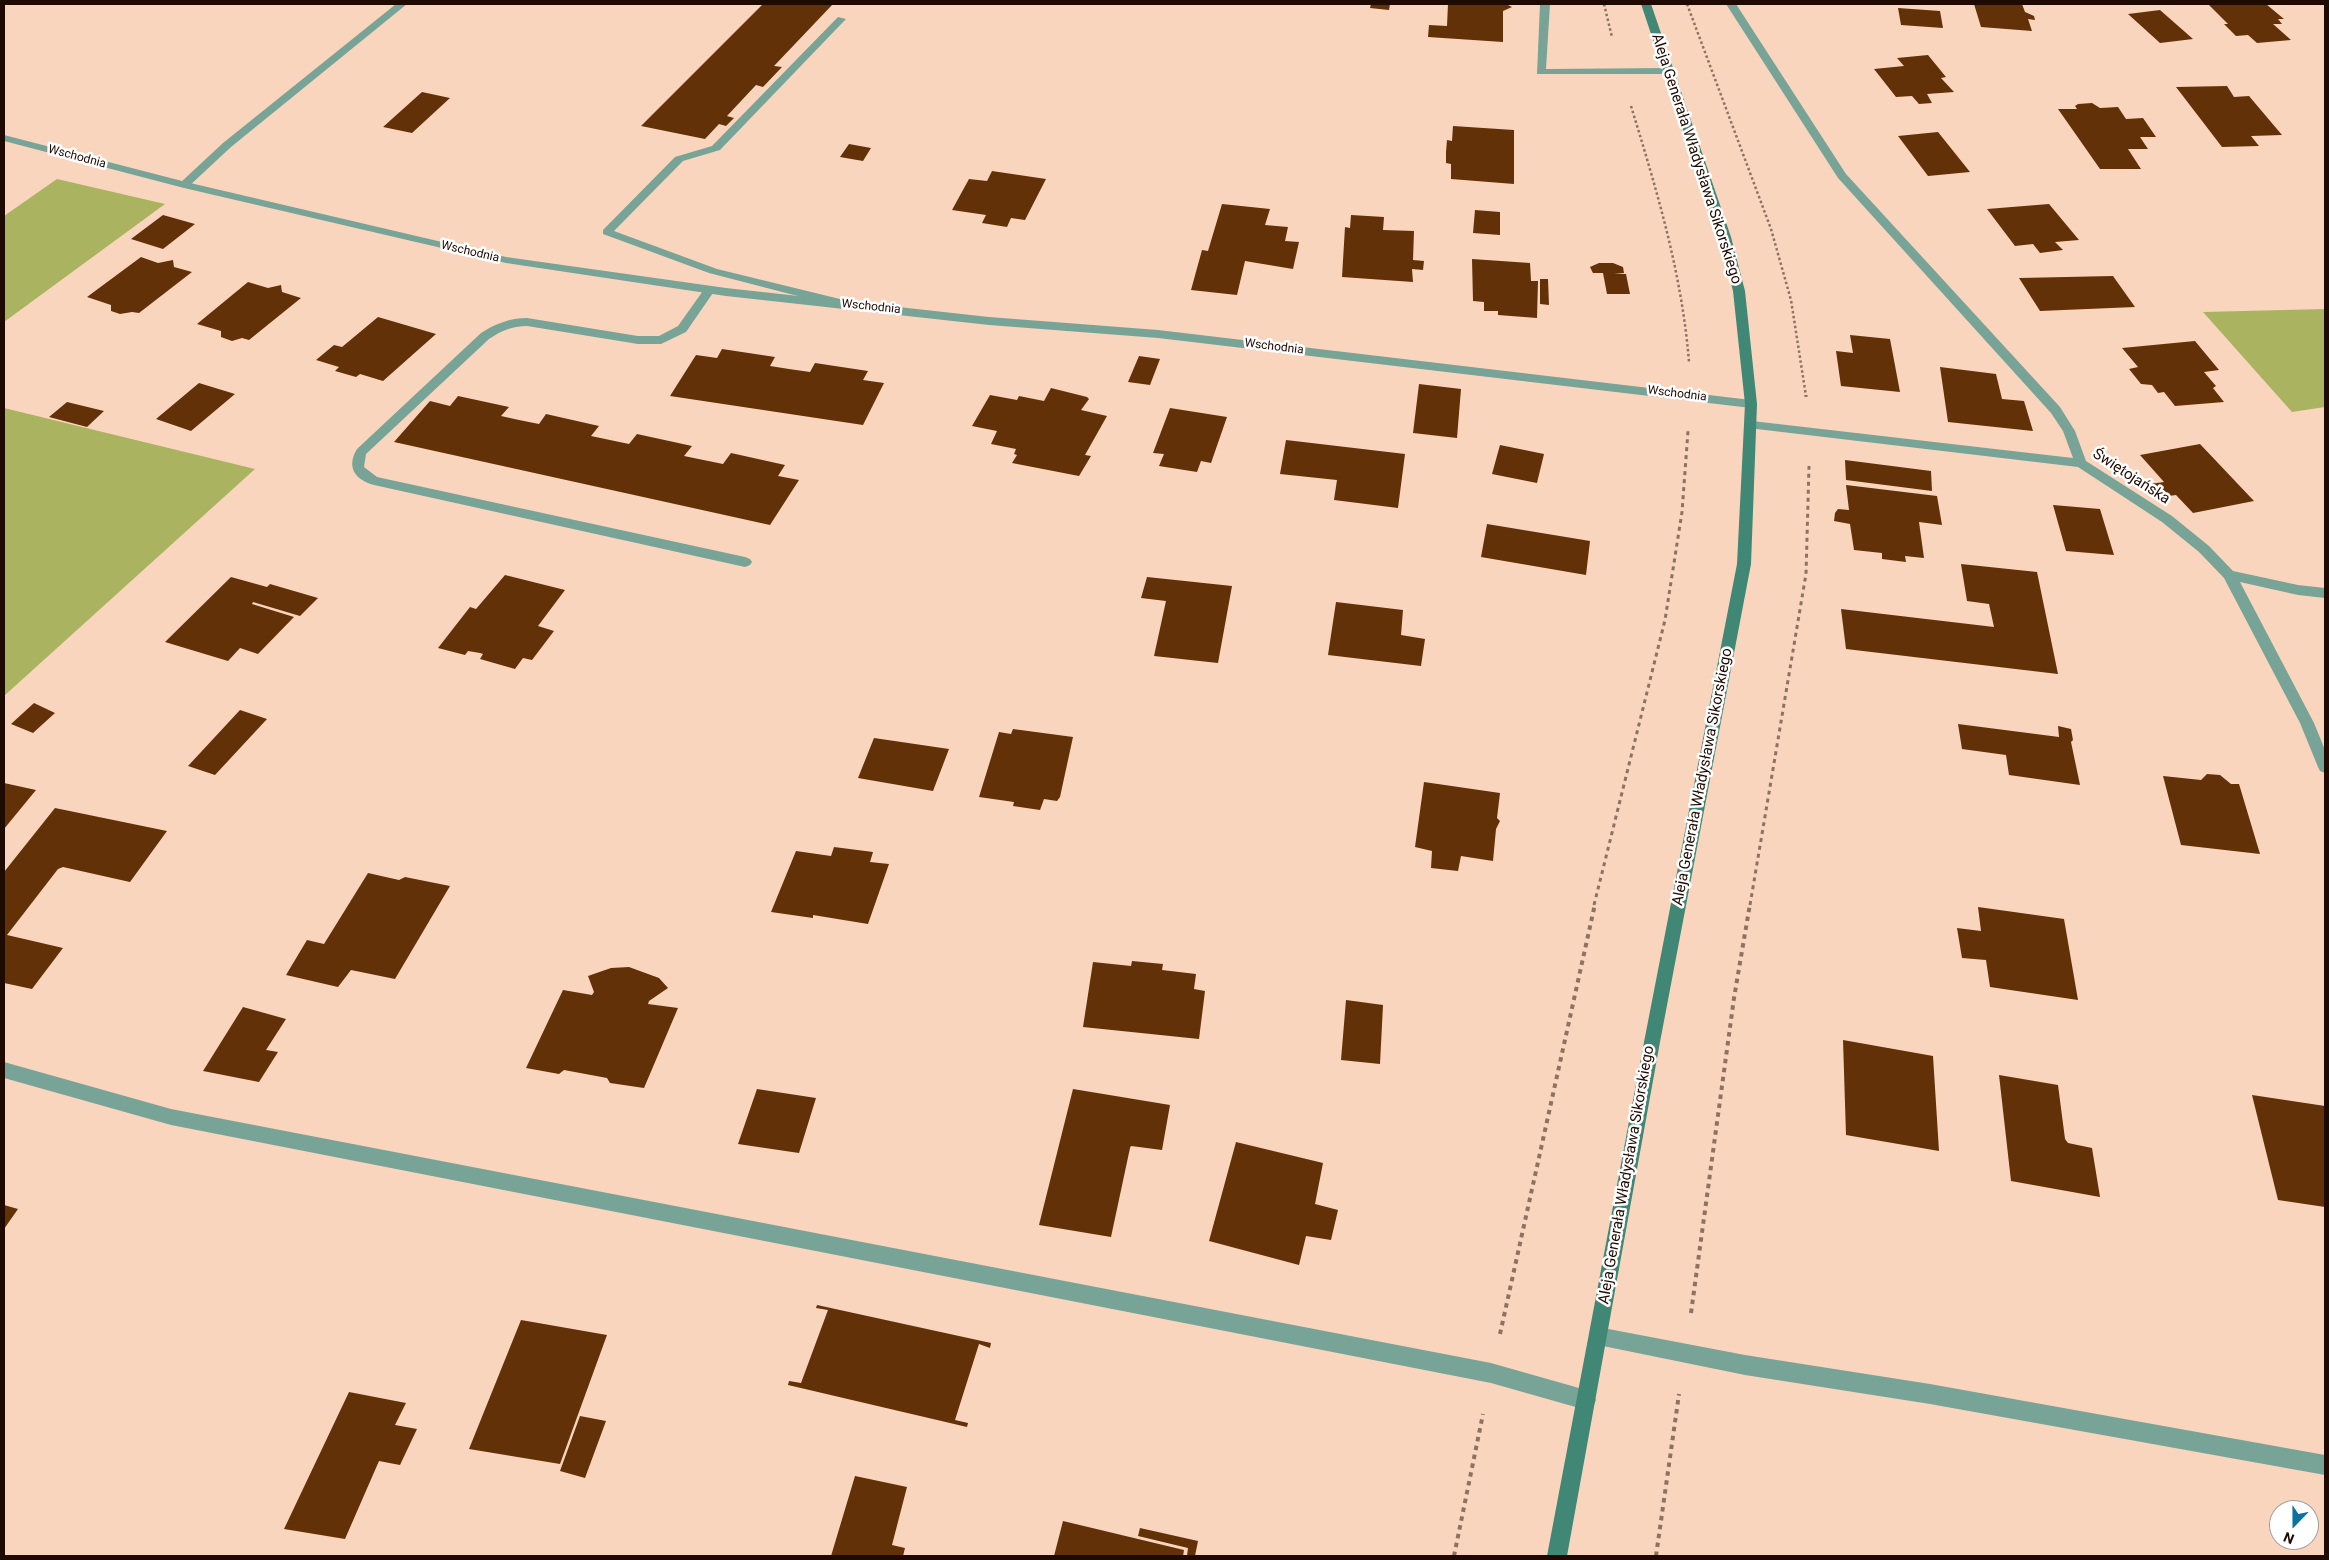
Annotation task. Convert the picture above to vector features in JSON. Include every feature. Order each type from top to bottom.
[{"type":"main road","name":"Aleja Generała Władysława Sikorskiego","points":[[1558,1556],[1654,1032],[1744,564],[1752,425],[1739,291],[1725,237],[1646,4]]},
{"type":"street","points":[[184,185],[227,145],[402,4]]},
{"type":"street","points":[[1545,4],[1541,72],[1668,71]]},
{"type":"street","points":[[1731,4],[1749,35],[1842,176],[2056,410],[2069,431],[2081,462]]},
{"type":"street","points":[[841,19],[716,148],[679,159],[608,232],[713,271],[844,304]]},
{"type":"street","name":"Wschodnia","points":[[4,138],[184,185],[506,260],[709,290],[989,320],[1158,334],[1690,395],[1751,404]]},
{"type":"street","points":[[709,290],[682,330],[661,340],[638,340],[527,322],[516,322],[495,330],[485,336],[361,452],[357,460],[357,469],[363,476],[374,481],[745,562]]},
{"type":"street","name":"Świętojańska","points":[[1752,425],[2081,462],[2166,519],[2204,549],[2229,575],[2307,723],[2325,767]]},
{"type":"street","points":[[2229,575],[2298,590],[2325,593]]},
{"type":"street","points":[[4,1070],[171,1117],[1492,1373],[1586,1400]]},
{"type":"street","points":[[1598,1336],[1746,1365],[1930,1394],[2325,1465]]},
{"type":"path","points":[[1454,1556],[1593,911],[1665,620],[1682,512],[1690,395],[1688,336],[1674,249],[1621,71],[1604,4]]},
{"type":"path","points":[[1656,1556],[1734,998],[1806,574],[1810,432],[1802,362],[1789,291],[1771,229],[1687,4]]},
{"type":"green space","points":[[57,179],[165,204],[4,322],[4,216]]},
{"type":"green space","points":[[2325,309],[2325,407],[2292,412],[2203,312]]},
{"type":"green space","points":[[4,408],[255,469],[4,696]]},
{"type":"building","points":[[763,4],[833,4],[774,66],[782,67],[763,87],[756,85],[727,116],[734,118],[726,126],[719,124],[705,139],[641,126]]},
{"type":"building","points":[[1371,4],[1390,4],[1389,10],[1370,8]]},
{"type":"building","points":[[1448,4],[1506,4],[1512,7],[1503,11],[1503,42],[1428,37],[1429,25],[1447,26]]},
{"type":"building","points":[[1974,4],[2022,4],[2025,12],[2034,16],[2035,20],[2028,19],[2032,31],[1981,27]]},
{"type":"building","points":[[2208,4],[2266,4],[2284,19],[2278,19],[2282,24],[2273,24],[2291,40],[2257,43],[2248,35],[2236,36],[2224,24],[2228,24]]},
{"type":"building","points":[[1898,8],[1940,11],[1943,28],[1901,25]]},
{"type":"building","points":[[2160,10],[2193,39],[2160,43],[2128,14]]},
{"type":"building","points":[[1928,55],[1946,77],[1941,78],[1954,92],[1927,94],[1932,103],[1919,104],[1912,96],[1896,97],[1874,69],[1904,66],[1897,58]]},
{"type":"building","points":[[2227,86],[2234,97],[2249,96],[2282,135],[2251,136],[2259,146],[2222,147],[2176,87]]},
{"type":"building","points":[[422,92],[450,98],[412,133],[383,127]]},
{"type":"building","points":[[2092,103],[2100,108],[2118,107],[2126,119],[2143,118],[2156,137],[2140,137],[2148,149],[2128,149],[2141,169],[2100,169],[2058,109],[2077,109],[2075,106],[2078,104]]},
{"type":"building","points":[[1453,126],[1514,130],[1514,184],[1451,179],[1451,164],[1446,163],[1446,152],[1447,140],[1452,141]]},
{"type":"building","points":[[1938,132],[1970,172],[1928,176],[1898,136]]},
{"type":"building","points":[[849,144],[871,148],[863,161],[840,157]]},
{"type":"building","points":[[992,171],[1046,179],[1025,220],[1011,218],[1007,227],[982,223],[986,215],[952,210],[969,179],[987,181]]},
{"type":"building","points":[[1222,204],[1270,209],[1265,225],[1288,227],[1285,241],[1299,242],[1293,269],[1245,261],[1237,295],[1191,290],[1202,250],[1208,251]]},
{"type":"building","points":[[2049,204],[2079,240],[2055,242],[2063,250],[2040,253],[2033,244],[2015,246],[1987,209]]},
{"type":"building","points":[[1475,210],[1500,212],[1500,235],[1473,233]]},
{"type":"building","points":[[163,215],[195,224],[163,249],[131,239]]},
{"type":"building","points":[[1351,215],[1384,217],[1383,230],[1414,231],[1413,260],[1424,261],[1423,270],[1412,269],[1413,282],[1342,277],[1345,227],[1350,228]]},
{"type":"building","points":[[141,257],[158,263],[173,260],[174,267],[192,272],[139,313],[120,314],[111,311],[111,305],[87,297]]},
{"type":"building","points":[[1472,259],[1530,263],[1531,281],[1538,281],[1537,318],[1498,315],[1498,311],[1484,311],[1484,302],[1473,301]]},
{"type":"building","points":[[1599,263],[1613,263],[1623,267],[1624,273],[1614,274],[1626,274],[1630,294],[1607,294],[1603,273],[1593,273],[1590,267]]},
{"type":"building","points":[[2113,276],[2135,307],[2040,311],[2019,278]]},
{"type":"building","points":[[1540,279],[1548,279],[1549,305],[1540,304]]},
{"type":"building","points":[[248,282],[268,288],[281,285],[282,292],[301,298],[249,340],[242,338],[232,341],[221,337],[221,331],[197,324]]},
{"type":"building","points":[[378,317],[436,334],[383,381],[360,374],[356,377],[335,371],[339,367],[316,360],[334,345],[342,347]]},
{"type":"building","points":[[1850,335],[1890,339],[1900,392],[1841,386],[1836,351],[1853,353]]},
{"type":"building","points":[[2195,341],[2219,370],[2204,372],[2216,386],[2213,388],[2224,402],[2175,406],[2164,392],[2158,393],[2152,385],[2141,384],[2129,369],[2138,367],[2122,348]]},
{"type":"building","points":[[722,349],[775,357],[770,366],[789,369],[810,372],[815,363],[868,371],[863,380],[884,383],[863,425],[670,396],[696,355],[717,358]]},
{"type":"building","points":[[1139,356],[1160,359],[1150,385],[1128,382]]},
{"type":"building","points":[[1940,367],[1996,374],[2002,399],[2024,401],[2033,431],[1948,422]]},
{"type":"building","points":[[199,383],[235,394],[191,431],[156,419]]},
{"type":"building","points":[[1419,384],[1461,389],[1457,438],[1413,433]]},
{"type":"building","points":[[1051,388],[1087,397],[1089,399],[1081,410],[1107,416],[1085,455],[1091,456],[1079,476],[1012,463],[1017,455],[1014,454],[1016,449],[991,444],[997,431],[972,426],[990,395],[1017,400],[1019,396],[1044,401]]},
{"type":"building","points":[[458,396],[509,407],[501,416],[519,420],[539,424],[546,414],[599,426],[591,436],[629,444],[637,434],[692,446],[684,456],[723,464],[731,453],[785,465],[778,476],[799,480],[770,525],[394,442],[430,401],[450,406]]},
{"type":"building","points":[[67,402],[104,411],[87,427],[49,417]]},
{"type":"building","points":[[1170,408],[1227,417],[1211,463],[1201,461],[1197,472],[1159,466],[1164,454],[1153,453]]},
{"type":"building","points":[[1286,440],[1405,454],[1398,508],[1334,500],[1337,480],[1280,474]]},
{"type":"building","points":[[2200,444],[2254,501],[2193,513],[2176,495],[2161,497],[2158,494],[2150,484],[2164,482],[2140,455]]},
{"type":"building","points":[[1500,445],[1544,454],[1537,483],[1492,474]]},
{"type":"building","points":[[1845,460],[1931,471],[1932,491],[1846,480]]},
{"type":"building","points":[[1846,485],[1937,496],[1942,525],[1919,522],[1924,558],[1905,556],[1906,562],[1882,559],[1882,553],[1854,550],[1850,524],[1834,521],[1835,513],[1838,509],[1849,510]]},
{"type":"building","points":[[2053,505],[2100,509],[2114,555],[2066,551]]},
{"type":"building","points":[[1487,524],[1590,541],[1586,575],[1481,557]]},
{"type":"building","points":[[1961,564],[2037,572],[2058,674],[1846,649],[1841,609],[1994,627],[1989,604],[1967,601]]},
{"type":"building","points":[[505,575],[565,590],[538,626],[554,631],[532,660],[523,658],[515,669],[480,659],[483,654],[480,653],[468,651],[465,655],[438,648],[470,607],[476,609]]},
{"type":"building","points":[[231,577],[267,587],[270,584],[318,598],[300,616],[253,602],[252,604],[294,617],[258,654],[240,648],[228,661],[165,642]]},
{"type":"building","points":[[1147,577],[1232,586],[1218,663],[1154,656],[1166,601],[1141,598]]},
{"type":"building","points":[[1336,602],[1403,610],[1401,635],[1425,639],[1421,666],[1328,655]]},
{"type":"building","points":[[34,703],[55,713],[33,733],[11,724]]},
{"type":"building","points":[[240,710],[267,719],[215,775],[188,766]]},
{"type":"building","points":[[1958,724],[2059,737],[2058,726],[2071,729],[2073,740],[2071,742],[2080,785],[2009,775],[2006,755],[1962,749]]},
{"type":"building","points":[[1013,729],[1073,737],[1060,797],[1057,801],[1044,799],[1040,810],[1013,806],[1014,802],[979,797],[999,732],[1011,734]]},
{"type":"building","points":[[874,738],[949,749],[933,791],[858,778]]},
{"type":"building","points":[[2207,774],[2220,775],[2231,784],[2239,784],[2260,854],[2181,845],[2163,776],[2201,780]]},
{"type":"building","points":[[1424,782],[1500,793],[1497,818],[1500,821],[1496,829],[1493,861],[1461,856],[1458,871],[1431,868],[1432,851],[1415,847]]},
{"type":"building","points":[[4,783],[36,790],[4,829]]},
{"type":"building","points":[[55,808],[167,831],[130,882],[63,867],[58,869],[7,935],[63,948],[32,989],[4,983],[4,872]]},
{"type":"building","points":[[834,847],[873,852],[870,862],[889,864],[868,924],[813,915],[813,918],[771,912],[796,851],[831,856]]},
{"type":"building","points":[[368,873],[399,880],[405,877],[450,886],[395,979],[351,970],[338,987],[286,975],[307,940],[324,944]]},
{"type":"building","points":[[1978,907],[2064,919],[2078,1000],[1990,987],[1986,960],[1962,958],[1957,928],[1981,931]]},
{"type":"building","points":[[1132,961],[1163,964],[1162,970],[1196,974],[1194,989],[1205,991],[1199,1039],[1083,1027],[1093,962],[1131,966]]},
{"type":"building","points":[[629,967],[659,978],[668,988],[649,1001],[648,1004],[678,1008],[644,1088],[610,1083],[607,1078],[564,1070],[559,1074],[526,1068],[563,990],[592,995],[594,992],[588,976],[611,968]]},
{"type":"building","points":[[1346,1000],[1383,1005],[1380,1064],[1341,1060]]},
{"type":"building","points":[[243,1007],[286,1019],[266,1050],[278,1052],[259,1082],[203,1071]]},
{"type":"building","points":[[1843,1040],[1933,1056],[1939,1151],[1846,1135]]},
{"type":"building","points":[[1999,1075],[2058,1085],[2065,1139],[2068,1143],[2092,1148],[2100,1197],[2011,1181]]},
{"type":"building","points":[[757,1089],[816,1098],[799,1153],[738,1144]]},
{"type":"building","points":[[1073,1089],[1170,1105],[1162,1150],[1131,1146],[1130,1148],[1111,1237],[1039,1225]]},
{"type":"building","points":[[2252,1095],[2325,1106],[2325,1207],[2278,1200]]},
{"type":"building","points":[[1236,1142],[1323,1163],[1315,1204],[1338,1210],[1331,1240],[1306,1236],[1299,1265],[1209,1241]]},
{"type":"building","points":[[4,1205],[18,1209],[4,1229]]},
{"type":"building","points":[[817,1305],[991,1343],[990,1348],[979,1344],[955,1420],[968,1423],[967,1427],[788,1385],[789,1381],[801,1383],[828,1310],[816,1308]]},
{"type":"building","points":[[521,1320],[607,1335],[560,1464],[469,1449]]},
{"type":"building","points":[[349,1392],[406,1403],[395,1425],[417,1429],[400,1465],[379,1461],[345,1539],[284,1529]]},
{"type":"building","points":[[580,1416],[606,1421],[585,1478],[560,1471]]},
{"type":"building","points":[[855,1476],[907,1487],[892,1545],[905,1548],[903,1556],[831,1556]]},
{"type":"building","points":[[1063,1521],[1184,1550],[1183,1556],[1054,1556]]},
{"type":"building","points":[[1140,1528],[1198,1541],[1195,1556],[1187,1556],[1188,1548],[1138,1536]]}]
